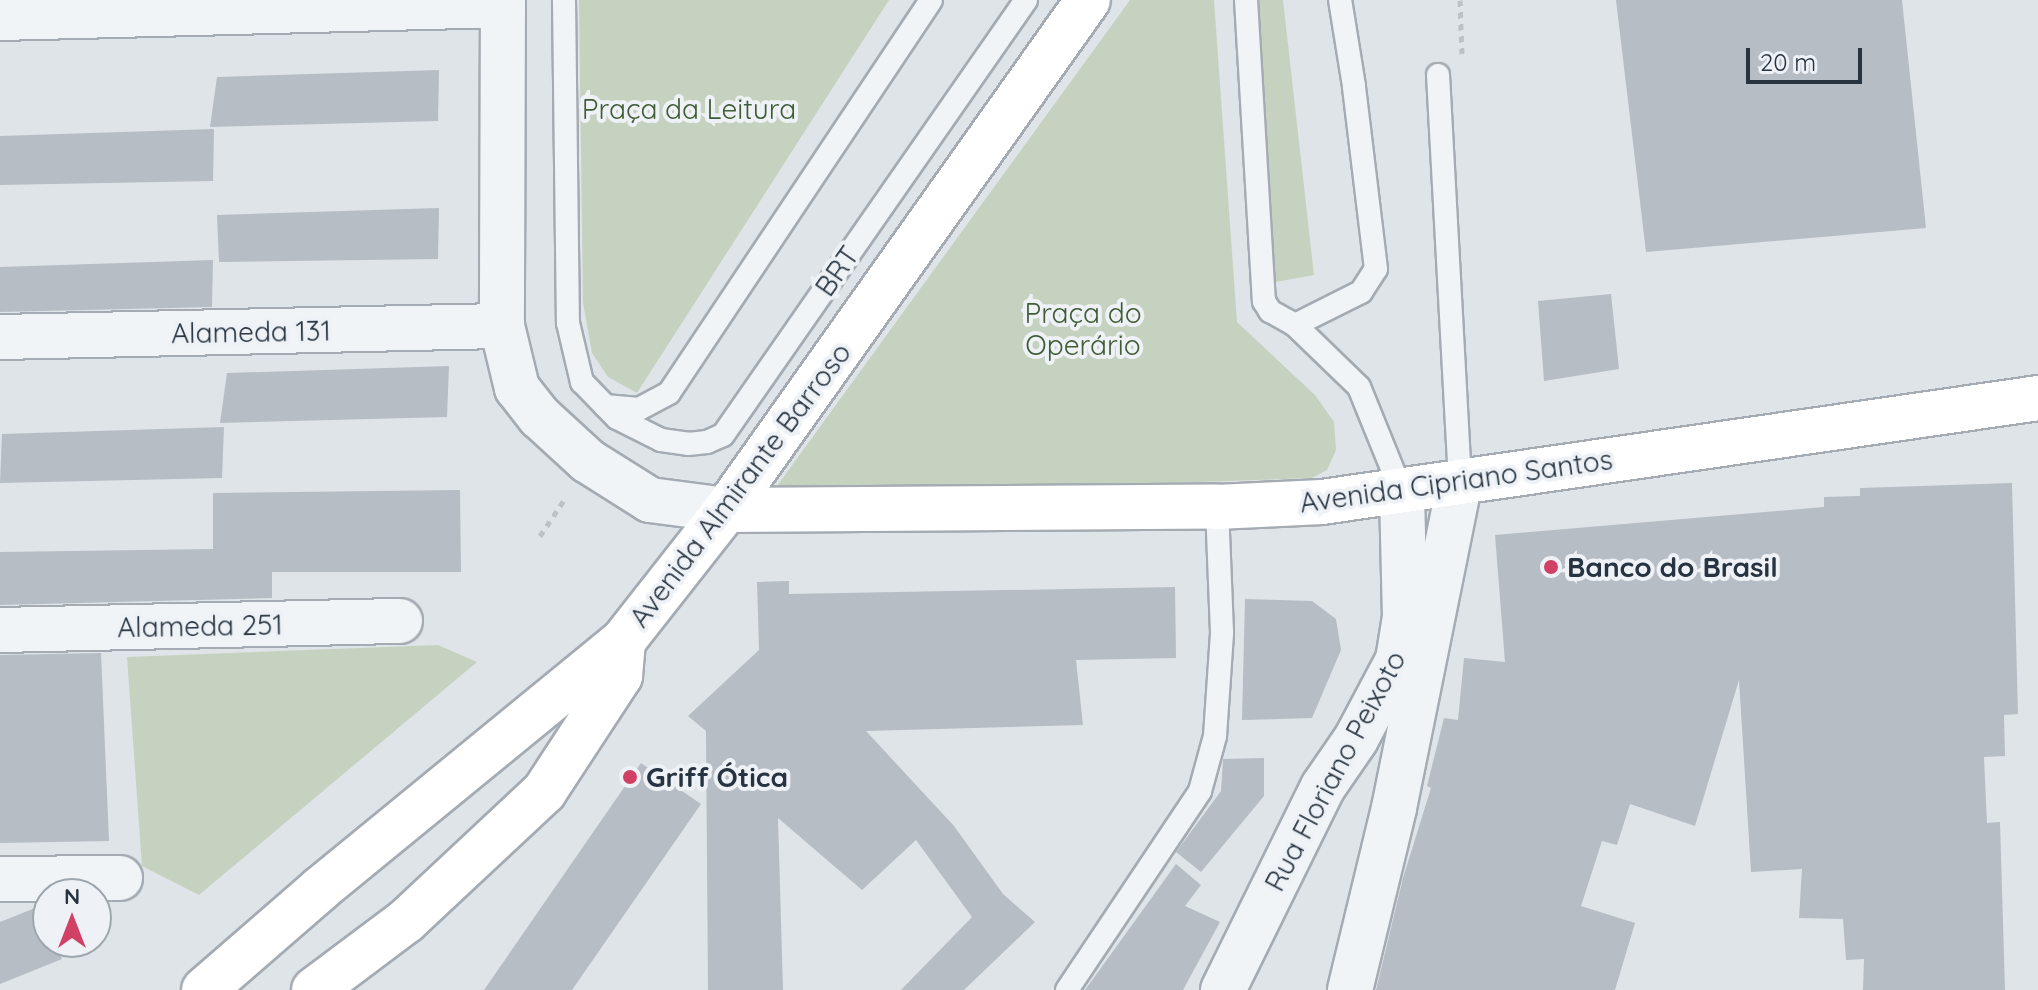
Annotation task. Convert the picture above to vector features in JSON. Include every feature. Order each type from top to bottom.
[{"type":"main road","name":"Avenida Almirante Barroso","points":[[204,990],[320,889],[623,641],[726,510],[1088,0]]},
{"type":"main road","name":"Avenida Cipriano Santos","points":[[726,510],[1217,507],[1322,502],[1402,493],[1460,481],[2038,398]]},
{"type":"main road","points":[[314,990],[406,921],[544,792],[620,676],[623,641]]},
{"type":"street","points":[[0,18],[503,2],[502,326],[517,388],[540,417],[588,461],[650,500],[726,510]]},
{"type":"street","name":"Alameda 131","points":[[0,337],[502,326]]},
{"type":"street","name":"Rua Floriano Peixoto","points":[[1350,990],[1394,808],[1423,650],[1460,481]]},
{"type":"street","name":"Rua Floriano Peixoto","points":[[1223,990],[1323,787],[1384,690],[1403,644],[1406,585],[1402,493]]},
{"type":"street","name":"Alameda 251","points":[[0,630],[400,621]]},
{"type":"street","points":[[1323,787],[1394,808]]},
{"type":"street","points":[[0,879],[120,878]]},
{"type":"lane","name":"BRT","points":[[564,0],[568,323],[582,382],[617,418],[661,440],[688,444],[707,442],[723,435],[1026,0]]},
{"type":"lane","points":[[604,406],[639,409],[669,393],[931,0]]},
{"type":"lane","points":[[1246,0],[1264,301],[1270,311],[1295,325],[1359,387],[1402,493]]},
{"type":"lane","points":[[1295,325],[1361,292],[1376,269],[1354,86],[1340,0]]},
{"type":"lane","points":[[1438,75],[1460,481]]},
{"type":"lane","points":[[1067,990],[1200,791],[1215,736],[1222,632],[1217,507]]},
{"type":"green space","name":"Praça da Leitura","points":[[579,0],[889,0],[637,393],[608,377],[592,353],[583,303]]},
{"type":"green space","name":"Praça do Operário","points":[[1130,0],[1214,0],[1237,322],[1315,395],[1334,422],[1336,450],[1327,470],[1312,478],[769,497]]},
{"type":"green space","points":[[1252,0],[1283,0],[1314,275],[1270,283]]},
{"type":"green space","points":[[438,645],[477,662],[199,895],[142,866],[127,657]]},
{"type":"building","points":[[1616,0],[1902,0],[1926,228],[1646,252]]},
{"type":"building","points":[[439,70],[438,121],[210,127],[217,77]]},
{"type":"building","points":[[214,129],[213,181],[0,185],[0,136]]},
{"type":"building","points":[[439,208],[438,259],[219,262],[217,215]]},
{"type":"building","points":[[213,260],[212,307],[0,312],[0,267]]},
{"type":"building","points":[[1611,294],[1619,369],[1544,381],[1538,301]]},
{"type":"building","points":[[449,366],[447,417],[220,423],[227,373]]},
{"type":"building","points":[[224,427],[222,478],[0,483],[2,434]]},
{"type":"building","points":[[2012,483],[2018,714],[2004,715],[2005,756],[1984,757],[1987,823],[2000,822],[2005,990],[1863,990],[1864,959],[1846,960],[1843,919],[1799,918],[1802,869],[1751,872],[1739,680],[1695,826],[1630,804],[1617,845],[1602,841],[1581,906],[1635,923],[1615,990],[1376,990],[1403,878],[1431,788],[1427,786],[1444,718],[1458,720],[1464,658],[1505,662],[1495,535],[1824,507],[1824,497],[1860,496],[1860,488]]},
{"type":"building","points":[[460,490],[461,572],[272,572],[272,598],[0,605],[0,552],[213,549],[213,493]]},
{"type":"building","points":[[789,581],[789,594],[1175,587],[1176,658],[1076,660],[1083,725],[866,731],[954,826],[1003,894],[1035,922],[964,990],[901,990],[972,917],[916,840],[862,890],[778,818],[783,990],[708,990],[706,731],[688,716],[759,650],[757,582]]},
{"type":"building","points":[[1245,599],[1312,601],[1336,619],[1341,650],[1312,718],[1242,720]]},
{"type":"building","points":[[101,653],[109,841],[0,843],[0,655]]},
{"type":"building","points":[[1264,758],[1264,796],[1201,872],[1176,852],[1221,791],[1223,759]]},
{"type":"building","points":[[641,763],[701,804],[572,990],[484,990]]},
{"type":"building","points":[[1176,864],[1201,885],[1185,906],[1220,922],[1183,990],[1085,990]]},
{"type":"building","points":[[32,909],[32,958],[62,959],[0,984],[0,922]]},
{"type":"place","name":"Banco do Brasil","points":[[1551,567]]},
{"type":"place","name":"Griff Ótica","points":[[630,777]]}]
